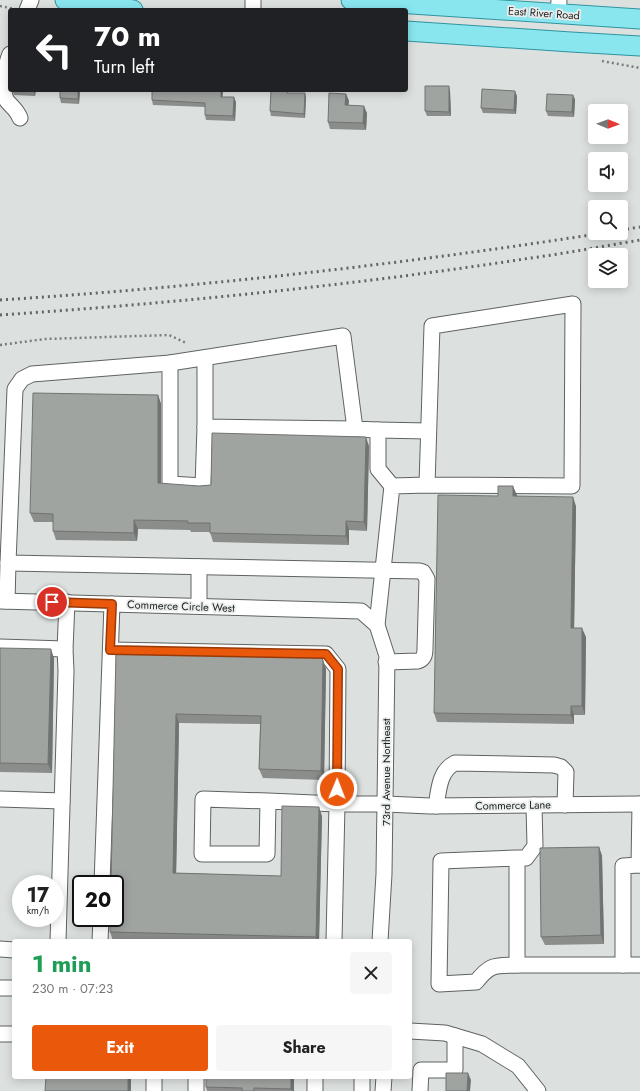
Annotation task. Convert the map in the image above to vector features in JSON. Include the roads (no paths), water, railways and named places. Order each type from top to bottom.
[{"type":"main road","points":[[65,0],[119,8]]},
{"type":"main road","name":"East River Road","points":[[352,0],[559,5],[640,19]]},
{"type":"main road","points":[[408,31],[640,46]]},
{"type":"street","points":[[8,60],[2,89],[7,101],[18,112],[20,118]]},
{"type":"street","points":[[392,486],[572,486],[573,304],[432,326],[427,485]]},
{"type":"street","points":[[3,601],[8,563],[14,390],[22,379],[32,374],[170,363],[342,336],[355,429]]},
{"type":"street","points":[[170,363],[170,484],[203,486],[205,358]]},
{"type":"street","points":[[205,427],[428,431]]},
{"type":"street","points":[[377,625],[392,486],[378,469],[378,430]]},
{"type":"street","points":[[8,563],[420,570],[427,579],[424,657],[418,661],[386,662]]},
{"type":"street","points":[[199,567],[199,606]]},
{"type":"street","name":"Commerce Circle West","points":[[3,601],[361,611],[377,625]]},
{"type":"street","points":[[58,939],[67,602]]},
{"type":"street","points":[[102,875],[112,604]]},
{"type":"street","name":"73rd Avenue Northeast","points":[[377,625],[386,656],[386,804],[380,939]]},
{"type":"street","points":[[0,647],[65,649]]},
{"type":"street","points":[[110,650],[326,654],[338,669],[334,939]]},
{"type":"street","points":[[436,806],[444,773],[449,766],[455,763],[561,766],[566,772],[565,804]]},
{"type":"street","points":[[0,799],[62,801]]},
{"type":"street","name":"Commerce Lane","points":[[268,801],[267,854],[202,854],[203,799],[436,806],[640,804]]},
{"type":"street","points":[[623,965],[623,866],[639,865],[640,804]]},
{"type":"street","points":[[534,805],[535,846],[526,858],[441,860],[439,984],[476,982],[491,966],[640,965]]},
{"type":"street","points":[[517,858],[517,965]]},
{"type":"street","points":[[100,939],[101,927]]},
{"type":"street","points":[[0,949],[12,950]]},
{"type":"street","points":[[0,988],[12,988]]},
{"type":"street","points":[[412,1031],[445,1033],[482,1044],[518,1066],[538,1091]]},
{"type":"street","points":[[0,1034],[12,1034]]},
{"type":"street","points":[[420,1091],[421,1070],[455,1070],[455,1036]]},
{"type":"street","points":[[154,1079],[154,1091]]},
{"type":"street","points":[[196,1079],[196,1091]]},
{"type":"street","points":[[315,1079],[315,1091]]},
{"type":"street","points":[[362,1079],[362,1091]]},
{"type":"street","points":[[383,1091],[384,1079]]},
{"type":"railway","points":[[628,229],[640,227]]},
{"type":"railway","points":[[0,300],[76,295],[303,273],[453,255],[588,235]]},
{"type":"railway","points":[[0,315],[133,305],[332,285],[465,268],[640,240]]}]
